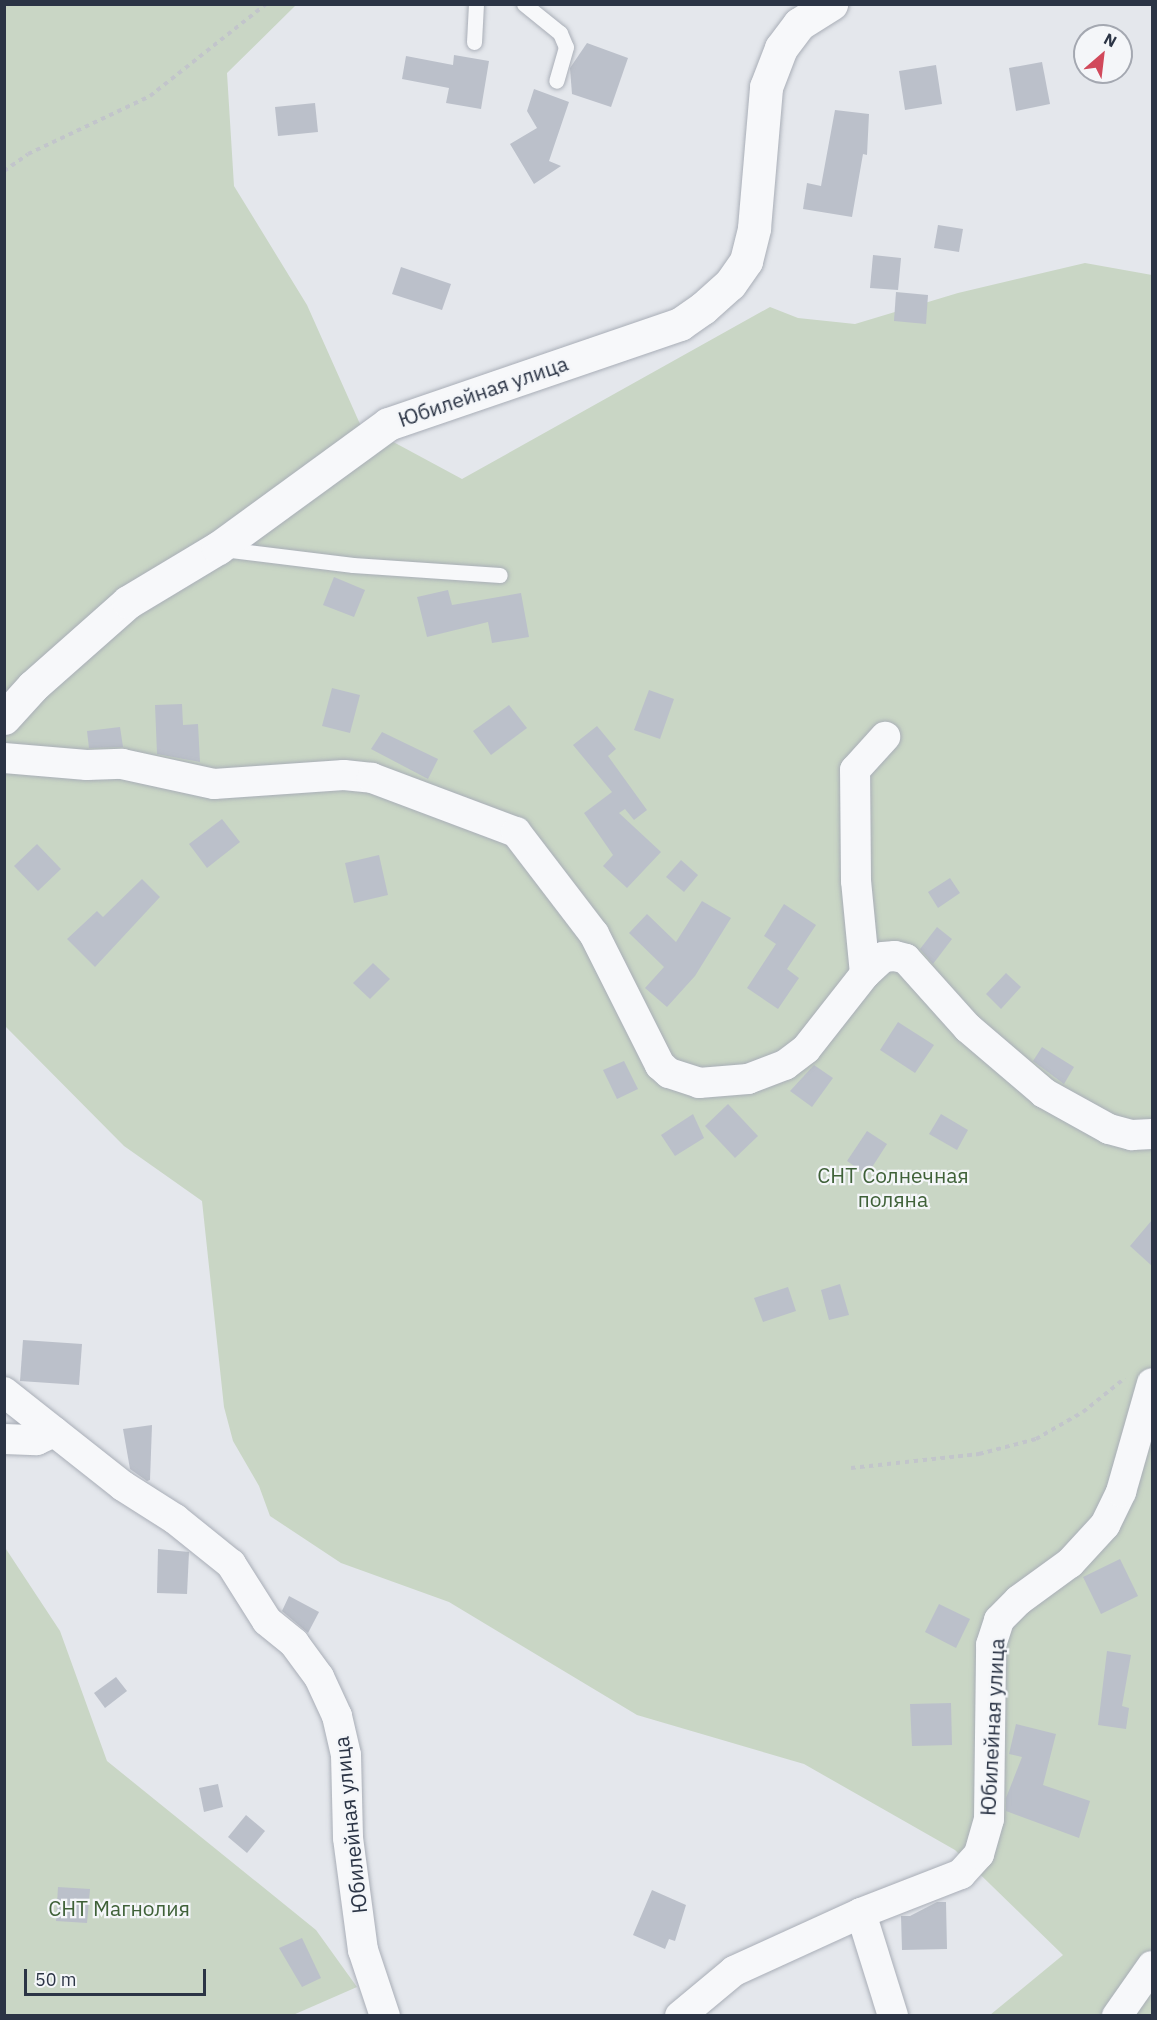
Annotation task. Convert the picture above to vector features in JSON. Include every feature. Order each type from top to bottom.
[{"type":"street","name":"Юбилейная улица","points":[[4,718],[33,686],[128,602],[218,548],[388,424],[680,324],[730,284],[746,261],[754,228],[766,87],[781,48],[799,24],[831,4]]},
{"type":"street","points":[[865,974],[856,881],[855,770],[885,737]]},
{"type":"street","points":[[4,758],[87,765],[122,764],[214,784],[344,775],[372,778],[516,832],[594,934],[660,1065],[683,1079],[699,1083],[748,1079],[785,1065],[806,1049],[865,974],[883,957],[906,959],[968,1028],[1044,1093],[1109,1129],[1132,1135],[1152,1134]]},
{"type":"street","name":"Юбилейная улица","points":[[680,2016],[734,1971],[861,1913],[961,1874],[979,1854],[987,1835],[990,1800],[991,1645],[999,1620],[1019,1600],[1070,1563],[1105,1525],[1121,1492],[1142,1378]]},
{"type":"street","name":"Юбилейная улица","points":[[4,1392],[231,1564],[267,1621],[294,1642],[319,1677],[337,1716],[346,1755],[348,1838],[363,1950],[385,2016]]},
{"type":"street","points":[[4,1439],[37,1440],[54,1431]]},
{"type":"street","points":[[861,1913],[893,2016]]},
{"type":"street","points":[[1117,2016],[1152,1966]]},
{"type":"lane","points":[[474,42],[476,4]]},
{"type":"lane","points":[[524,4],[560,33],[566,47],[556,81]]},
{"type":"lane","points":[[218,548],[353,565],[500,575]]},
{"type":"path","points":[[4,171],[28,154],[150,96],[266,4]]},
{"type":"path","points":[[851,1468],[979,1454],[1036,1439],[1142,1378]]},
{"type":"green space","name":"СНТ Солнечная поляна","points":[[4,5],[296,5],[227,73],[234,186],[307,305],[360,424],[462,479],[770,307],[798,318],[855,324],[958,293],[1085,263],[1152,275],[1152,2015],[990,2015],[1063,1955],[955,1850],[804,1764],[637,1715],[449,1602],[341,1563],[270,1516],[259,1486],[233,1441],[224,1407],[202,1201],[124,1146],[5,1026]]},
{"type":"green space","name":"СНТ Магнолия","points":[[4,1546],[60,1631],[107,1761],[316,1930],[357,1987],[293,2015],[5,2015]]},
{"type":"building","points":[[587,43],[628,58],[611,107],[572,94],[570,68]]},
{"type":"building","points":[[454,55],[489,61],[481,109],[446,103],[449,88],[402,79],[406,56],[453,65]]},
{"type":"building","points":[[1042,62],[1050,104],[1016,111],[1009,68]]},
{"type":"building","points":[[936,65],[942,104],[905,110],[899,71]]},
{"type":"building","points":[[534,89],[569,102],[549,161],[561,166],[534,184],[510,144],[537,128],[527,111]]},
{"type":"building","points":[[315,103],[318,132],[278,136],[275,107]]},
{"type":"building","points":[[835,110],[869,114],[867,155],[863,154],[852,217],[803,209],[807,183],[821,186]]},
{"type":"building","points":[[938,225],[963,229],[959,252],[934,248]]},
{"type":"building","points":[[873,255],[901,258],[898,290],[870,288]]},
{"type":"building","points":[[401,267],[451,284],[442,310],[392,294]]},
{"type":"building","points":[[896,292],[928,295],[926,324],[894,321]]},
{"type":"building","points":[[334,577],[365,590],[354,617],[323,605]]},
{"type":"building","points":[[448,590],[452,605],[521,593],[529,637],[492,643],[488,622],[427,637],[417,597]]},
{"type":"building","points":[[332,688],[360,695],[350,733],[322,726]]},
{"type":"building","points":[[649,690],[674,699],[660,739],[634,730]]},
{"type":"building","points":[[182,704],[183,725],[198,724],[200,762],[157,754],[155,705]]},
{"type":"building","points":[[509,705],[527,728],[491,755],[473,731]]},
{"type":"building","points":[[597,726],[616,749],[608,756],[647,810],[634,820],[625,809],[619,813],[661,852],[627,888],[603,866],[613,855],[584,813],[612,792],[573,745]]},
{"type":"building","points":[[120,727],[123,747],[89,748],[87,731]]},
{"type":"building","points":[[382,732],[438,759],[428,779],[371,749]]},
{"type":"building","points":[[222,819],[240,842],[207,868],[189,844]]},
{"type":"building","points":[[37,844],[61,869],[38,891],[14,866]]},
{"type":"building","points":[[379,855],[388,895],[354,903],[345,863]]},
{"type":"building","points":[[681,860],[698,875],[684,892],[666,877]]},
{"type":"building","points":[[950,878],[960,893],[938,908],[928,892]]},
{"type":"building","points":[[142,879],[160,897],[95,967],[67,939],[97,911],[103,917]]},
{"type":"building","points":[[702,901],[731,918],[695,976],[667,1007],[645,988],[664,967],[629,933],[647,914],[676,942]]},
{"type":"building","points":[[784,904],[816,925],[787,969],[799,978],[778,1009],[747,988],[776,944],[764,936]]},
{"type":"building","points":[[937,927],[952,939],[933,964],[920,949]]},
{"type":"building","points":[[373,963],[390,979],[370,999],[353,983]]},
{"type":"building","points":[[1006,973],[1021,987],[1001,1009],[986,994]]},
{"type":"building","points":[[898,1022],[934,1045],[915,1073],[880,1050]]},
{"type":"building","points":[[1042,1047],[1074,1067],[1064,1084],[1033,1061]]},
{"type":"building","points":[[624,1061],[638,1089],[617,1099],[603,1070]]},
{"type":"building","points":[[814,1065],[833,1078],[812,1107],[790,1091]]},
{"type":"building","points":[[728,1104],[758,1136],[735,1158],[705,1126]]},
{"type":"building","points":[[693,1114],[704,1138],[675,1156],[661,1135]]},
{"type":"building","points":[[941,1114],[968,1130],[957,1150],[929,1134]]},
{"type":"building","points":[[867,1131],[887,1144],[867,1175],[847,1161]]},
{"type":"building","points":[[1152,1220],[1152,1266],[1130,1246]]},
{"type":"building","points":[[840,1284],[849,1315],[829,1320],[821,1290]]},
{"type":"building","points":[[788,1287],[796,1311],[763,1322],[754,1298]]},
{"type":"building","points":[[23,1340],[82,1344],[79,1385],[20,1381]]},
{"type":"building","points":[[152,1425],[150,1480],[147,1481],[130,1469],[123,1429]]},
{"type":"building","points":[[158,1549],[189,1552],[187,1594],[157,1593]]},
{"type":"building","points":[[1120,1559],[1138,1596],[1101,1614],[1083,1577]]},
{"type":"building","points":[[289,1596],[319,1612],[308,1633],[282,1611]]},
{"type":"building","points":[[939,1604],[970,1619],[956,1648],[925,1632]]},
{"type":"building","points":[[1107,1651],[1131,1655],[1122,1706],[1129,1708],[1126,1729],[1098,1725]]},
{"type":"building","points":[[116,1677],[127,1691],[105,1708],[94,1693]]},
{"type":"building","points":[[951,1703],[952,1745],[912,1746],[910,1704]]},
{"type":"building","points":[[1016,1724],[1056,1734],[1043,1785],[1090,1801],[1079,1838],[1006,1811],[1006,1798],[1022,1757],[1009,1754]]},
{"type":"building","points":[[218,1784],[223,1807],[204,1812],[199,1788]]},
{"type":"building","points":[[246,1815],[265,1831],[247,1853],[228,1837]]},
{"type":"building","points":[[58,1887],[90,1889],[87,1923],[56,1921]]},
{"type":"building","points":[[652,1890],[686,1905],[675,1941],[669,1939],[665,1949],[633,1935]]},
{"type":"building","points":[[937,1902],[946,1902],[947,1949],[902,1950],[901,1916],[910,1916]]},
{"type":"building","points":[[302,1938],[321,1978],[302,1987],[279,1948]]}]
